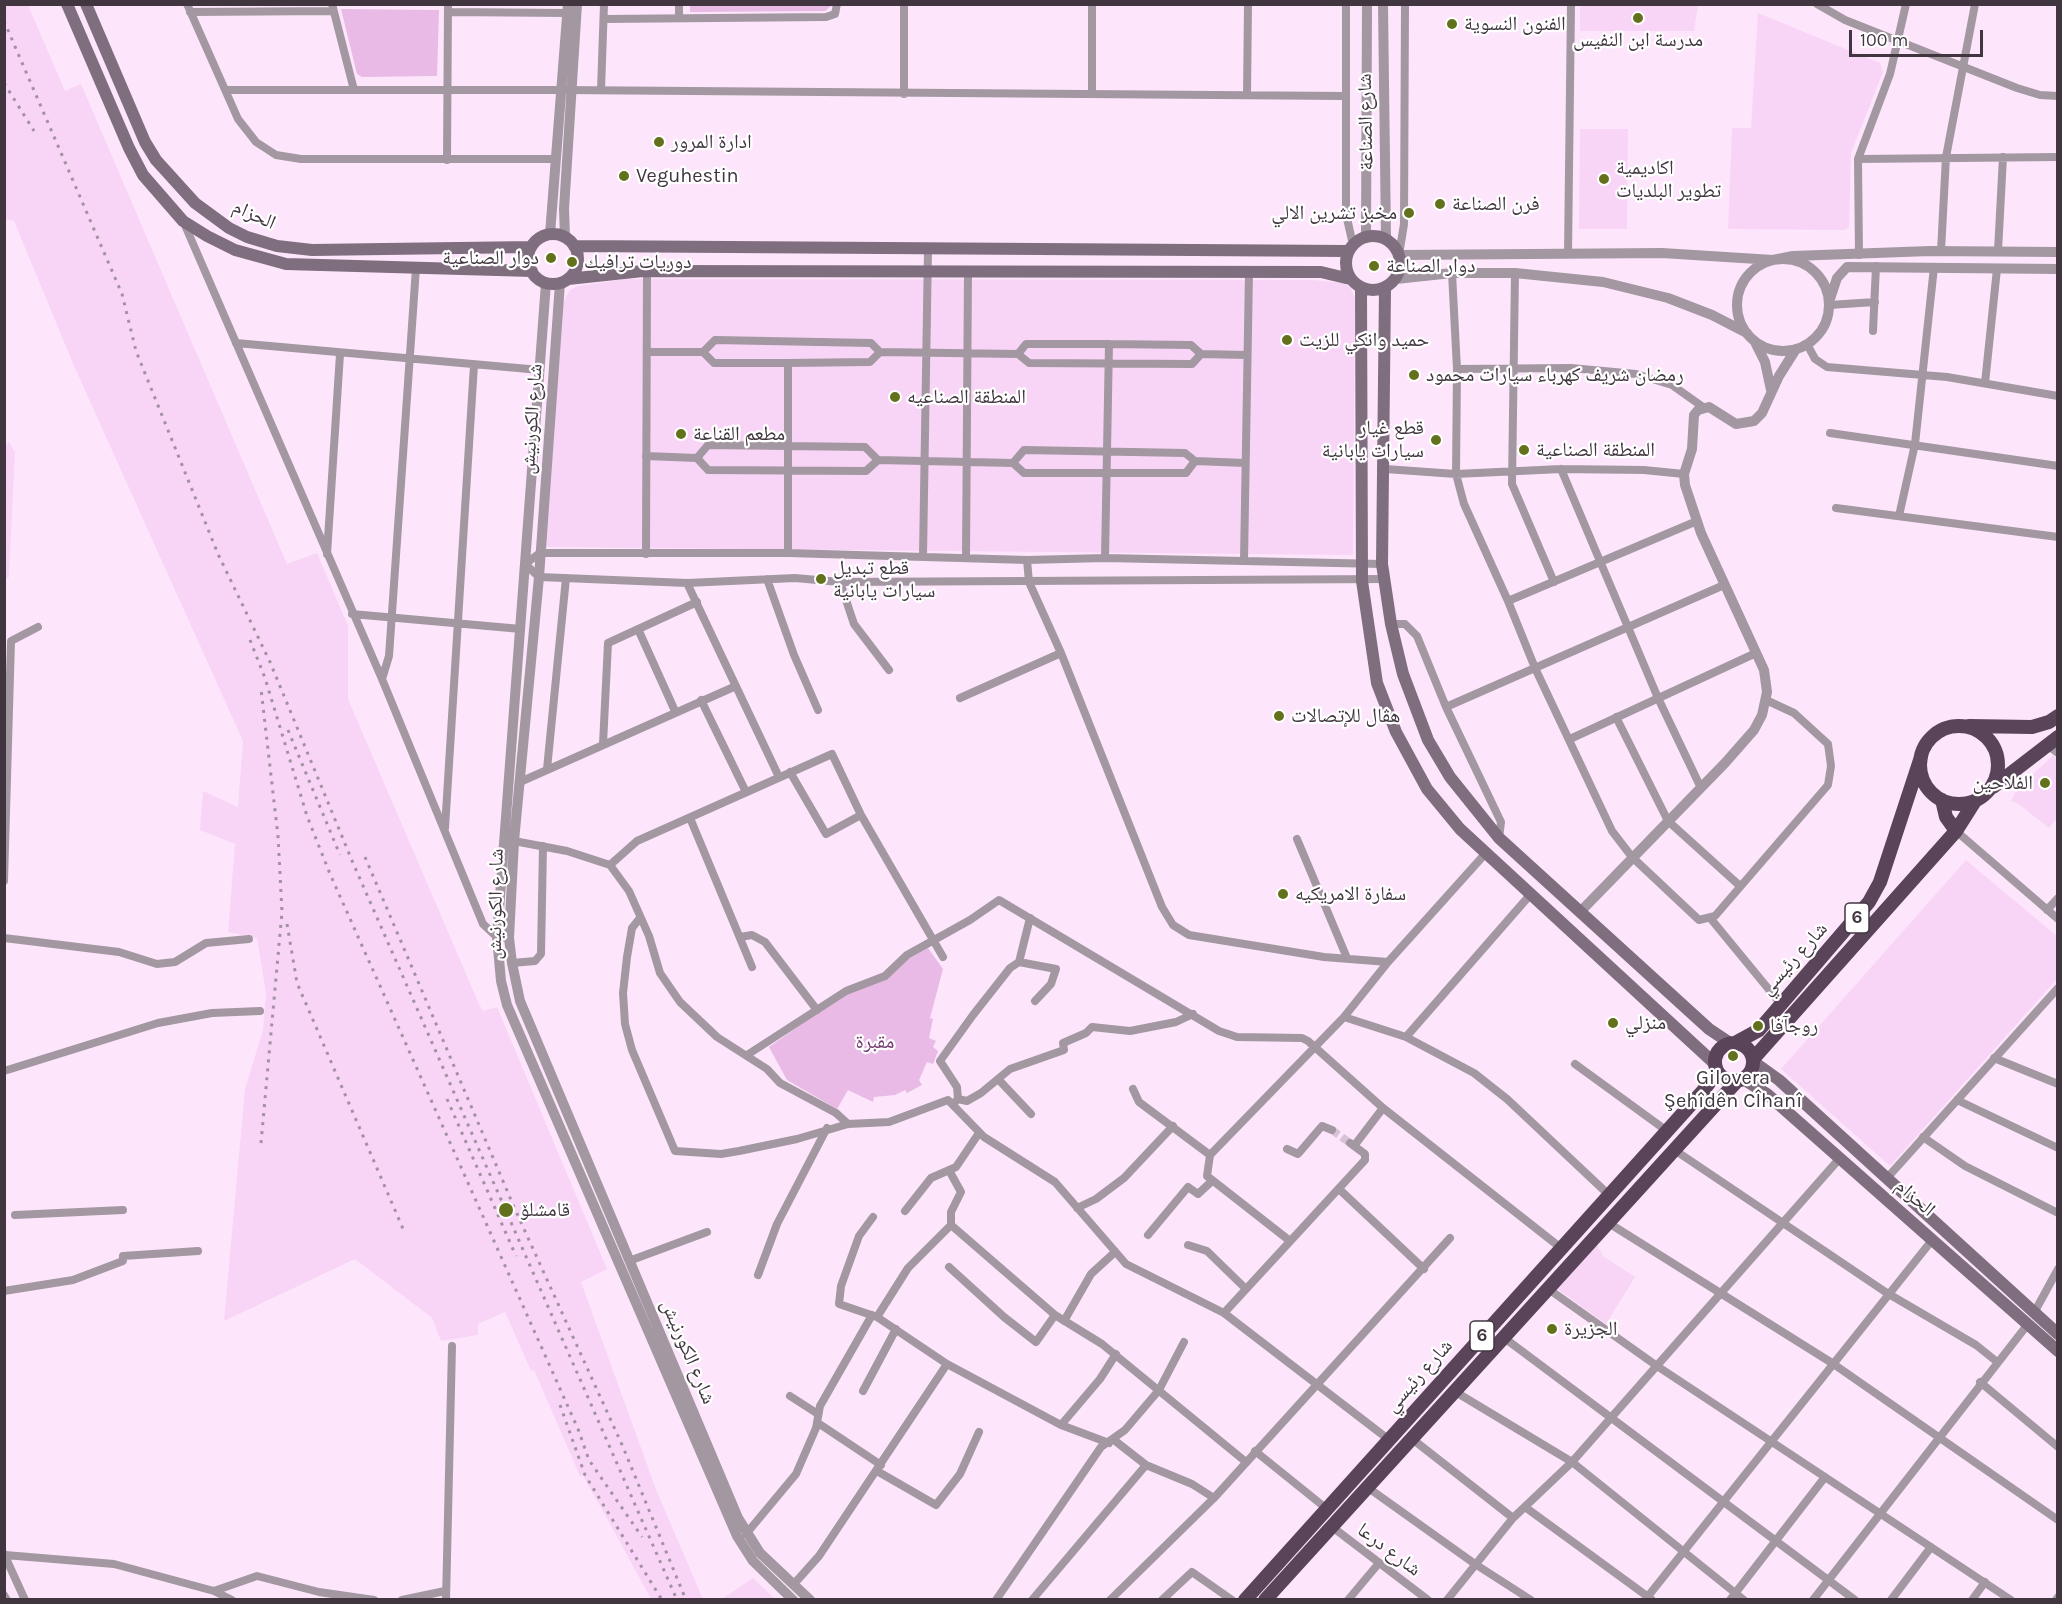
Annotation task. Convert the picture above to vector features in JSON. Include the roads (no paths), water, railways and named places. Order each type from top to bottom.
[{"type":"highway","name":"شارع رئيسي","points":[[1245,1599],[1703,1091],[1716,1067],[1719,1050],[1759,1030],[1780,1003],[1854,921],[1875,892],[1924,747],[1936,734],[1951,727],[2032,727],[2049,722],[2058,716]]},
{"type":"highway","points":[[1963,726],[1983,734],[1994,747],[1998,769],[1989,790]]},
{"type":"highway","name":"شارع رئيسي","points":[[1265,1599],[1673,1149],[1740,1080],[1751,1072],[1753,1061],[1956,831],[1975,801],[2054,745]]},
{"type":"highway","points":[[1921,757],[1921,774],[1925,785],[1941,800],[1958,804],[1975,801]]},
{"type":"highway","points":[[1941,800],[1946,817],[1956,831]]},
{"type":"highway","points":[[1733,1043],[1748,1048],[1753,1061]]},
{"type":"highway","points":[[1716,1067],[1725,1080],[1740,1080]]},
{"type":"highway","points":[[1390,1438],[1407,1443]]},
{"type":"main road","points":[[67,4],[129,148],[153,188],[183,221],[207,236],[235,250],[286,264],[532,271]]},
{"type":"main road","name":"الحزام","points":[[86,4],[145,142],[156,160],[195,203],[229,228],[247,237],[277,246],[312,250],[531,247]]},
{"type":"main road","points":[[1350,279],[1346,265],[1351,248],[1366,236],[1386,239],[1400,255],[1400,267],[1396,279],[1385,288],[1369,291],[1350,279],[1321,272],[647,272],[546,283],[532,271],[528,259],[531,247],[543,236],[550,234],[570,241],[928,249],[1351,248]]},
{"type":"main road","points":[[564,281],[577,263],[570,241]]},
{"type":"main road","points":[[1361,288],[1364,562],[1362,581],[1377,683],[1383,702],[1427,789],[1449,818],[1716,1067]]},
{"type":"main road","points":[[1385,288],[1385,469],[1382,564],[1391,624],[1403,674],[1428,740],[1450,777],[1499,838],[1709,1029],[1733,1043]]},
{"type":"main road","points":[[1485,854],[1499,838]]},
{"type":"main road","points":[[1753,1061],[1779,1080],[1887,1178],[2031,1318],[2058,1334]]},
{"type":"main road","name":"الحزام","points":[[1740,1080],[1758,1087],[1933,1239],[2031,1318],[2058,1351]]},
{"type":"street","points":[[550,234],[555,159],[578,4]]},
{"type":"street","points":[[601,90],[604,4]]},
{"type":"street","points":[[679,18],[680,4]]},
{"type":"street","points":[[604,20],[826,17],[835,14],[837,4]]},
{"type":"street","points":[[904,4],[904,94]]},
{"type":"street","points":[[1092,4],[1092,94]]},
{"type":"street","points":[[1247,95],[1248,4]]},
{"type":"street","points":[[1346,4],[1346,214],[1351,248]]},
{"type":"street","points":[[1366,236],[1367,4]]},
{"type":"street","name":"شارع الصناعة","points":[[1383,4],[1386,239]]},
{"type":"street","points":[[1405,4],[1404,224],[1400,255],[1662,253],[1800,262],[1812,269],[1821,279],[1827,292],[1829,305]]},
{"type":"street","points":[[1568,254],[1571,4]]},
{"type":"street","points":[[1816,4],[1845,20],[1962,64],[2023,90],[2058,96]]},
{"type":"street","points":[[1859,255],[1858,159],[1890,74],[1906,4]]},
{"type":"street","points":[[1941,251],[1946,157],[1975,4]]},
{"type":"street","points":[[354,90],[332,8],[188,8],[248,133],[265,149],[285,158],[555,159]]},
{"type":"street","points":[[447,160],[448,8],[567,9],[564,209],[570,241]]},
{"type":"street","points":[[226,90],[601,90],[1345,96]]},
{"type":"street","points":[[1998,251],[2002,157]]},
{"type":"street","points":[[1858,159],[2058,157]]},
{"type":"street","points":[[183,221],[382,679],[483,924],[497,937],[509,939]]},
{"type":"street","points":[[924,556],[928,249]]},
{"type":"street","points":[[1771,390],[1765,362],[1737,309],[1740,290],[1750,273],[1773,260],[1793,256],[1941,251],[2058,252]]},
{"type":"street","points":[[1873,331],[1876,266]]},
{"type":"street","points":[[1457,369],[1598,369],[1645,375],[1672,385],[1703,407],[1708,407],[1731,422],[1745,424],[1761,414],[1771,390],[1802,346],[1823,327],[1833,286],[1847,267],[2058,269]]},
{"type":"street","points":[[1899,516],[1915,444],[1934,267]]},
{"type":"street","points":[[382,679],[389,656],[416,268]]},
{"type":"street","points":[[1985,383],[1997,269]]},
{"type":"street","points":[[646,554],[647,272]]},
{"type":"street","points":[[966,557],[968,272]]},
{"type":"street","points":[[1244,560],[1249,273]]},
{"type":"street","points":[[1396,279],[1452,273],[1515,273],[1630,287],[1695,308],[1774,350],[1802,346]]},
{"type":"street","points":[[1452,273],[1457,369],[1456,474],[1464,504],[1508,601],[1535,668],[1612,831],[1632,857],[1695,918],[1711,919],[1780,1003]]},
{"type":"street","points":[[1515,273],[1512,484],[1554,582]]},
{"type":"street","name":"شارع الكورنيش","points":[[564,281],[514,841],[509,939],[512,963],[520,1001],[746,1534],[760,1553],[810,1599]]},
{"type":"street","name":"شارع الكورنيش","points":[[546,283],[497,937],[507,1005],[737,1536],[753,1561],[793,1599]]},
{"type":"street","points":[[1829,305],[1875,302]]},
{"type":"street","points":[[647,352],[703,352],[715,340],[871,343],[880,352],[1018,354],[1029,363],[1192,364],[1201,354]]},
{"type":"street","points":[[236,343],[540,370]]},
{"type":"street","points":[[1018,354],[1026,344],[1109,344],[1191,345],[1201,354],[1247,356]]},
{"type":"street","points":[[1105,558],[1109,344]]},
{"type":"street","points":[[1802,346],[1827,367],[1924,375],[2058,396]]},
{"type":"street","points":[[703,352],[714,363],[870,362],[880,352]]},
{"type":"street","points":[[327,555],[340,354]]},
{"type":"street","points":[[788,363],[788,553]]},
{"type":"street","points":[[445,831],[474,365]]},
{"type":"street","points":[[1581,911],[1754,730],[1766,700],[1766,677],[1697,521],[1685,485],[1684,474],[1692,449],[1694,415],[1703,407]]},
{"type":"street","points":[[1830,433],[2058,466]]},
{"type":"street","points":[[697,458],[708,445],[865,447],[878,460]]},
{"type":"street","points":[[1013,463],[1024,450],[1185,453],[1195,461],[1245,463]]},
{"type":"street","points":[[646,456],[697,458],[708,470],[866,471],[878,460],[1013,463],[1024,473],[1186,473],[1195,461]]},
{"type":"street","points":[[1385,469],[1456,474],[1561,469],[1644,470],[1684,474]]},
{"type":"street","points":[[1561,469],[1658,698],[1701,788]]},
{"type":"street","points":[[1836,508],[2058,537]]},
{"type":"street","points":[[1508,601],[1697,521]]},
{"type":"street","points":[[1382,564],[1105,558],[1027,560],[788,553],[540,553],[525,564],[539,577],[687,583],[767,579],[840,582],[1362,581],[1385,579]]},
{"type":"street","points":[[1027,560],[1029,582],[1061,653],[1162,907],[1173,925],[1189,936],[1388,962]]},
{"type":"street","points":[[548,770],[566,578]]},
{"type":"street","points":[[767,579],[794,656],[818,710]]},
{"type":"street","points":[[840,582],[854,624],[889,670]]},
{"type":"street","points":[[687,583],[779,777]]},
{"type":"street","points":[[1446,707],[1724,585]]},
{"type":"street","points":[[603,744],[608,643],[697,602]]},
{"type":"street","points":[[352,614],[521,630]]},
{"type":"street","points":[[1391,624],[1405,624],[1417,636],[1446,707],[1501,822],[1499,838]]},
{"type":"street","points":[[4,881],[7,696],[11,641],[38,627]]},
{"type":"street","points":[[638,629],[675,711]]},
{"type":"street","points":[[960,698],[1061,653]]},
{"type":"street","points":[[1570,739],[1756,653]]},
{"type":"street","points":[[520,782],[675,711],[736,686]]},
{"type":"street","points":[[701,700],[746,792]]},
{"type":"street","points":[[1711,919],[1828,785],[1831,772],[1830,751],[1821,735],[1794,713],[1766,700]]},
{"type":"street","points":[[1616,717],[1668,821],[1740,885]]},
{"type":"street","points":[[610,865],[637,841],[832,754],[861,815],[943,957]]},
{"type":"street","points":[[790,772],[826,834],[861,815]]},
{"type":"street","points":[[690,818],[752,967]]},
{"type":"street","points":[[1956,831],[2058,919]]},
{"type":"street","points":[[1298,839],[1347,958]]},
{"type":"street","points":[[514,841],[543,846],[610,865],[626,885],[660,973],[680,1002],[717,1037],[767,1069],[780,1083],[836,1113],[848,1124]]},
{"type":"street","points":[[512,963],[535,961],[541,954],[543,846]]},
{"type":"street","points":[[1290,1241],[1207,1176],[1210,1155],[1344,1017],[1388,962],[1485,854]]},
{"type":"street","points":[[1406,1038],[1530,895]]},
{"type":"street","points":[[2047,910],[2058,898]]},
{"type":"street","points":[[747,1055],[846,991],[885,976],[907,955],[932,939],[970,920],[999,900],[1229,1035],[1302,1038],[1383,1108],[1561,1248]]},
{"type":"street","points":[[640,918],[632,928],[627,957],[623,993],[624,1016],[632,1050],[675,1151],[721,1154],[797,1139],[827,1128],[848,1124],[889,1122],[948,1100],[967,1101],[1010,1069],[1064,1050],[1063,1043],[1086,1033],[1092,1027],[1130,1031],[1176,1022],[1193,1014]]},
{"type":"street","points":[[1029,918],[1019,962],[1010,968],[972,1015],[940,1061],[957,1087],[956,1102],[979,1133],[1055,1182],[1126,1264],[1224,1313],[1390,1438]]},
{"type":"street","points":[[740,937],[752,935],[765,942],[817,1010]]},
{"type":"street","points":[[4,938],[119,952],[157,964],[175,962],[206,943],[249,939]]},
{"type":"street","points":[[1019,962],[1056,969],[1052,984],[1035,1002]]},
{"type":"street","points":[[1887,1178],[2058,988]]},
{"type":"street","points":[[4,1071],[158,1023],[212,1013],[260,1011]]},
{"type":"street","points":[[1344,1017],[1406,1038],[1474,1073],[1507,1100],[1609,1196]]},
{"type":"street","points":[[1995,1058],[2058,1083]]},
{"type":"street","points":[[1575,1064],[1667,1131]]},
{"type":"street","points":[[998,1079],[1031,1114]]},
{"type":"street","points":[[1133,1089],[1139,1102],[1210,1155]]},
{"type":"street","points":[[1957,1100],[2058,1148]]},
{"type":"street","points":[[1224,1313],[1366,1158],[1365,1154],[1352,1144],[1383,1108]]},
{"type":"street","points":[[1077,1208],[1118,1183],[1173,1126]]},
{"type":"street","points":[[1287,1149],[1298,1154],[1322,1126],[1332,1130]]},
{"type":"street","points":[[758,1275],[777,1224],[827,1128]]},
{"type":"street","points":[[905,1211],[931,1178],[950,1172],[979,1133]]},
{"type":"street","points":[[1923,1137],[1965,1166],[2058,1213]]},
{"type":"street","points":[[1673,1149],[1781,1224],[1887,1293],[1976,1344],[1996,1361]]},
{"type":"street","points":[[1447,1599],[1512,1518],[1572,1462],[1840,1158]]},
{"type":"street","points":[[746,1534],[796,1474],[818,1419],[819,1406],[875,1316],[908,1268],[951,1225],[951,1212],[961,1192],[950,1172]]},
{"type":"street","points":[[1148,1234],[1188,1187],[1198,1194],[1212,1181]]},
{"type":"street","points":[[1340,1189],[1424,1269]]},
{"type":"street","points":[[15,1215],[123,1210]]},
{"type":"street","points":[[873,1217],[859,1236],[839,1295],[839,1304],[875,1316],[947,1364],[1061,1425],[1111,1441],[1146,1464],[1192,1484],[1214,1498]]},
{"type":"street","points":[[1607,1222],[1832,1364],[2058,1520]]},
{"type":"street","points":[[951,1225],[1056,1315],[1116,1354],[1246,1462]]},
{"type":"street","points":[[629,1261],[707,1232]]},
{"type":"street","points":[[1110,1599],[1214,1498],[1450,1238]]},
{"type":"street","points":[[1525,1507],[1648,1598],[1887,1293],[1933,1239]]},
{"type":"street","points":[[1188,1245],[1207,1251],[1246,1288]]},
{"type":"street","points":[[4,1291],[73,1280],[123,1260],[123,1256],[198,1251]]},
{"type":"street","points":[[1064,1321],[1091,1274],[1115,1252]]},
{"type":"street","points":[[949,1267],[1004,1317],[1036,1342],[1056,1315]]},
{"type":"street","points":[[1813,1599],[2031,1318],[2058,1269]]},
{"type":"street","points":[[1547,1288],[1657,1366],[2011,1599]]},
{"type":"street","points":[[863,1391],[896,1329]]},
{"type":"street","points":[[1503,1337],[1855,1599]]},
{"type":"street","points":[[996,1599],[1101,1447],[1111,1441],[1159,1390],[1184,1342]]},
{"type":"street","points":[[402,1599],[445,1595],[452,1346]]},
{"type":"street","points":[[1061,1425],[1100,1379],[1116,1354]]},
{"type":"street","points":[[794,1585],[819,1556],[947,1364]]},
{"type":"street","points":[[1980,1382],[2058,1447]]},
{"type":"street","points":[[1454,1391],[1572,1462],[1684,1550],[1733,1596],[1744,1599]]},
{"type":"street","points":[[790,1396],[879,1468],[936,1505],[960,1474],[979,1432]]},
{"type":"street","points":[[1407,1443],[1512,1518]]},
{"type":"street","points":[[1255,1451],[1327,1509]]},
{"type":"street","points":[[1032,1599],[1146,1464]]},
{"type":"street","points":[[1733,1596],[1825,1477]]},
{"type":"street","points":[[1367,1487],[1475,1564],[1531,1599]]},
{"type":"street","name":"شارع درعا","points":[[1331,1526],[1428,1599]]},
{"type":"street","points":[[1891,1599],[1931,1546]]},
{"type":"street","points":[[25,1599],[5,1554],[114,1564],[214,1591],[232,1599]]},
{"type":"street","points":[[1348,1599],[1379,1563]]},
{"type":"street","points":[[1162,1599],[1192,1572],[1233,1599]]},
{"type":"street","points":[[214,1591],[256,1576],[319,1592],[374,1599]]},
{"type":"street","points":[[1972,1599],[1985,1582]]},
{"type":"street","points":[[4,1595],[7,1599]]},
{"type":"tunnel","points":[[1332,1130],[1350,1143]]},
{"type":"railway","points":[[4,21],[122,294],[136,351],[218,554],[270,662],[353,863],[677,1600]]},
{"type":"railway","points":[[4,83],[34,131]]},
{"type":"railway","points":[[250,640],[265,678],[307,816],[330,874],[578,1429],[589,1460],[642,1537]]},
{"type":"railway","points":[[261,689],[278,836],[282,912],[261,1143]]},
{"type":"railway","points":[[288,730],[340,855]]},
{"type":"railway","points":[[365,857],[514,1207],[623,1447],[686,1600]]},
{"type":"railway","points":[[287,924],[297,983],[404,1231]]},
{"type":"railway","points":[[447,1099],[516,1256]]},
{"type":"railway","points":[[560,1405],[585,1475],[662,1600]]},
{"type":"place","name":"مدرسة ابن النفيس","points":[[1638,18]]},
{"type":"place","name":"الفنون النسوية","points":[[1452,24]]},
{"type":"place","name":"ادارة المرور","points":[[659,142]]},
{"type":"place","name":"Veguhestin","points":[[624,176]]},
{"type":"place","name":"اكاديمية تطوير البلديات","points":[[1604,179]]},
{"type":"place","name":"فرن الصناعة","points":[[1440,204]]},
{"type":"place","name":"مخبز تشرين الالي","points":[[1409,213]]},
{"type":"place","name":"دوار الصناعية","points":[[551,258]]},
{"type":"place","name":"دوريات ترافيك","points":[[572,262]]},
{"type":"place","name":"دوار الصناعة","points":[[1374,266]]},
{"type":"place","name":"حميد وانكي للزيت","points":[[1287,340]]},
{"type":"place","name":"رمضان شريف كهرباء سيارات محمود","points":[[1414,375]]},
{"type":"place","name":"المنطقة الصناعيه","points":[[895,397]]},
{"type":"place","name":"مطعم القناعة","points":[[681,434]]},
{"type":"place","name":"قطع غيار سيارات يابانية","points":[[1436,440]]},
{"type":"place","name":"المنطقة الصناعية","points":[[1524,450]]},
{"type":"place","name":"قطع تبديل سيارات يابانية","points":[[821,579]]},
{"type":"place","name":"هڤال للإتصالات","points":[[1279,716]]},
{"type":"place","name":"الفلاحين","points":[[2045,783]]},
{"type":"place","name":"سفارة الامريكيه","points":[[1283,894]]},
{"type":"place","name":"منزلي","points":[[1613,1023]]},
{"type":"place","name":"روجآفا","points":[[1758,1026]]},
{"type":"place","name":"Gilovera Şehîdên CÎhanî","points":[[1733,1056]]},
{"type":"place","name":"قامشلۆ","points":[[506,1210]]},
{"type":"place","name":"الجزيرة","points":[[1552,1329]]},
{"type":"park label","name":"مقبرة","points":[[875,1042]]}]
